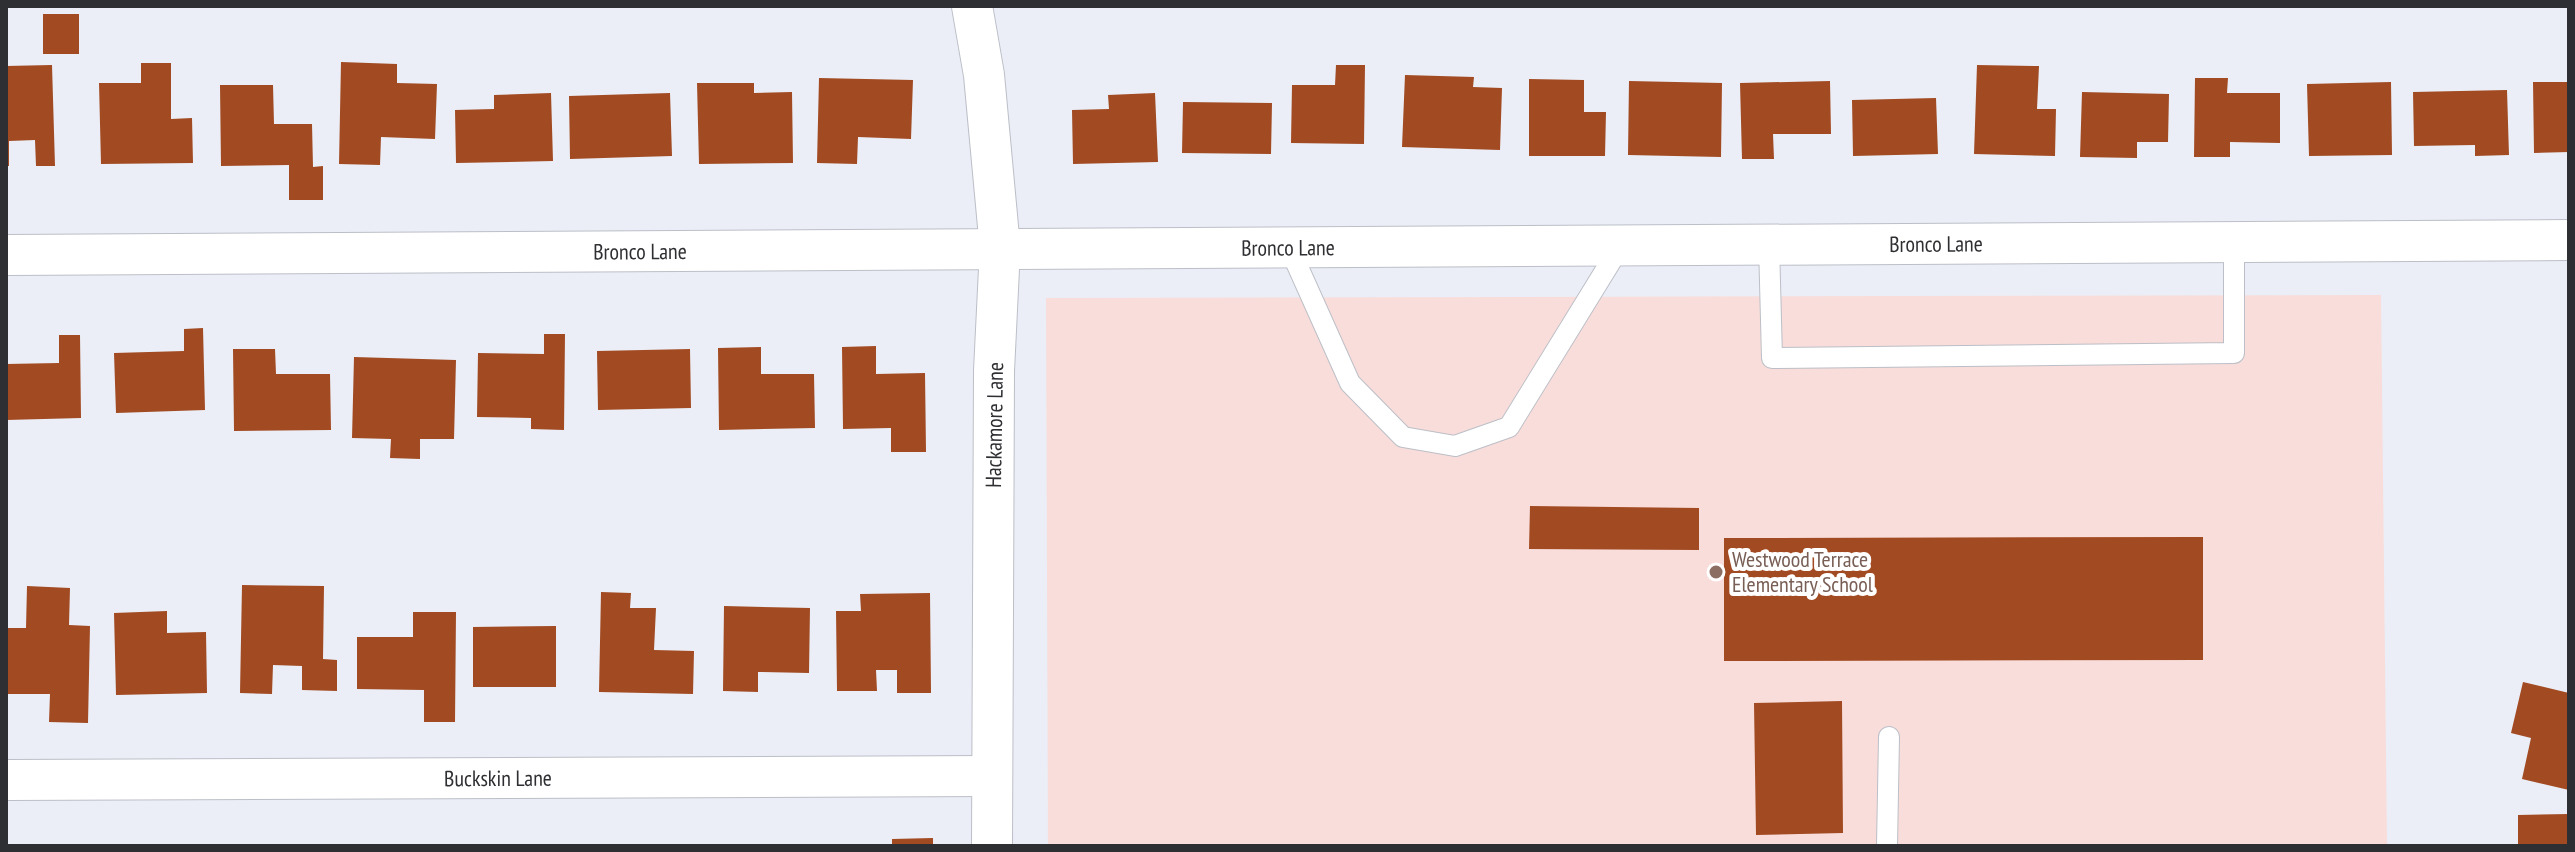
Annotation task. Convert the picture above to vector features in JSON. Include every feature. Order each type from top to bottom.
[{"type":"street","name":"Hackamore Lane","points":[[972,6],[984,75],[1000,248],[994,371],[992,846]]},
{"type":"street","name":"Bronco Lane","points":[[6,255],[2569,240]]},
{"type":"street","name":"Buckskin Lane","points":[[6,780],[991,776]]},
{"type":"lane","points":[[1769,244],[1772,358],[1788,358],[2234,353],[2234,242]]},
{"type":"lane","points":[[1289,247],[1350,383],[1403,437],[1455,446],[1509,427],[1621,245]]},
{"type":"lane","points":[[1887,846],[1889,737]]},
{"type":"shaded area","name":"Westwood Terrace Elementary School","points":[[2381,295],[2387,846],[1048,846],[1046,298]]},
{"type":"building","points":[[43,14],[79,14],[79,54],[43,54]]},
{"type":"building","points":[[341,62],[397,64],[397,83],[437,84],[435,139],[381,137],[380,165],[339,164]]},
{"type":"building","points":[[141,63],[171,63],[171,119],[192,118],[193,163],[101,164],[99,83],[141,83]]},
{"type":"building","points":[[52,65],[55,166],[36,166],[35,140],[9,141],[9,166],[6,166],[6,66]]},
{"type":"building","points":[[1336,65],[1365,65],[1364,144],[1291,143],[1292,85],[1335,85]]},
{"type":"building","points":[[1977,65],[2039,66],[2037,109],[2056,109],[2055,156],[1974,154]]},
{"type":"building","points":[[1405,75],[1474,77],[1473,87],[1502,88],[1500,150],[1402,147]]},
{"type":"building","points":[[819,78],[913,80],[911,139],[858,137],[857,164],[817,163]]},
{"type":"building","points":[[2195,78],[2228,78],[2227,93],[2280,93],[2280,143],[2230,142],[2230,157],[2194,157]]},
{"type":"building","points":[[1529,79],[1584,80],[1584,112],[1606,112],[1605,156],[1529,156]]},
{"type":"building","points":[[1629,81],[1722,83],[1721,157],[1628,155]]},
{"type":"building","points":[[1830,81],[1831,134],[1773,134],[1774,159],[1742,159],[1740,83]]},
{"type":"building","points":[[2391,82],[2392,155],[2309,156],[2307,84]]},
{"type":"building","points":[[2533,82],[2569,82],[2569,152],[2534,153]]},
{"type":"building","points":[[697,83],[754,83],[754,93],[792,92],[793,163],[699,164]]},
{"type":"building","points":[[220,85],[273,85],[274,124],[312,124],[313,167],[323,166],[323,200],[289,200],[289,165],[221,166]]},
{"type":"building","points":[[2507,90],[2509,155],[2475,156],[2475,145],[2414,146],[2413,92]]},
{"type":"building","points":[[2082,92],[2169,94],[2168,142],[2137,142],[2137,158],[2080,157]]},
{"type":"building","points":[[551,93],[553,161],[456,163],[455,110],[494,109],[494,95]]},
{"type":"building","points":[[670,93],[672,156],[570,159],[569,96]]},
{"type":"building","points":[[1155,93],[1158,162],[1073,164],[1072,110],[1109,109],[1108,95]]},
{"type":"building","points":[[1936,98],[1938,154],[1853,156],[1852,100]]},
{"type":"building","points":[[1183,102],[1272,103],[1271,154],[1182,153]]},
{"type":"building","points":[[203,328],[205,410],[116,413],[114,353],[184,351],[184,329]]},
{"type":"building","points":[[544,334],[565,334],[564,430],[531,429],[531,418],[477,417],[478,353],[544,354]]},
{"type":"building","points":[[59,335],[80,335],[81,418],[6,420],[6,364],[59,363]]},
{"type":"building","points":[[876,346],[876,374],[925,373],[926,452],[891,452],[891,428],[843,429],[842,347]]},
{"type":"building","points":[[761,347],[761,374],[814,374],[815,428],[719,430],[718,348]]},
{"type":"building","points":[[233,349],[275,349],[276,374],[330,374],[331,430],[234,431]]},
{"type":"building","points":[[690,349],[691,408],[598,410],[597,351]]},
{"type":"building","points":[[354,357],[456,360],[454,439],[420,439],[420,459],[390,458],[391,439],[352,438]]},
{"type":"building","points":[[1530,506],[1699,508],[1699,550],[1529,549]]},
{"type":"building","points":[[2203,537],[2203,660],[1724,661],[1724,538]]},
{"type":"building","points":[[242,585],[324,586],[323,659],[337,660],[337,691],[302,690],[302,666],[273,665],[272,694],[240,693]]},
{"type":"building","points":[[27,586],[70,588],[69,625],[90,626],[88,723],[49,722],[50,694],[6,694],[6,628],[26,628]]},
{"type":"building","points":[[601,592],[631,593],[630,608],[656,608],[654,650],[694,651],[693,694],[599,692]]},
{"type":"building","points":[[930,593],[931,693],[897,693],[897,670],[876,670],[877,691],[837,691],[836,611],[861,611],[860,594]]},
{"type":"building","points":[[724,606],[810,608],[809,673],[758,672],[758,692],[723,691]]},
{"type":"building","points":[[167,611],[167,633],[206,632],[207,693],[116,695],[114,613]]},
{"type":"building","points":[[413,612],[456,612],[455,722],[424,722],[424,690],[357,689],[357,637],[413,637]]},
{"type":"building","points":[[556,626],[556,687],[473,687],[473,627]]},
{"type":"building","points":[[2523,682],[2569,693],[2569,790],[2522,779],[2531,738],[2511,733]]},
{"type":"building","points":[[1842,701],[1843,833],[1756,835],[1754,703]]},
{"type":"building","points":[[2569,814],[2569,846],[2518,846],[2518,815]]},
{"type":"building","points":[[933,838],[933,846],[892,846],[892,839]]},
{"type":"place","name":"Westwood Terrace Elementary School","points":[[1716,572]]}]
